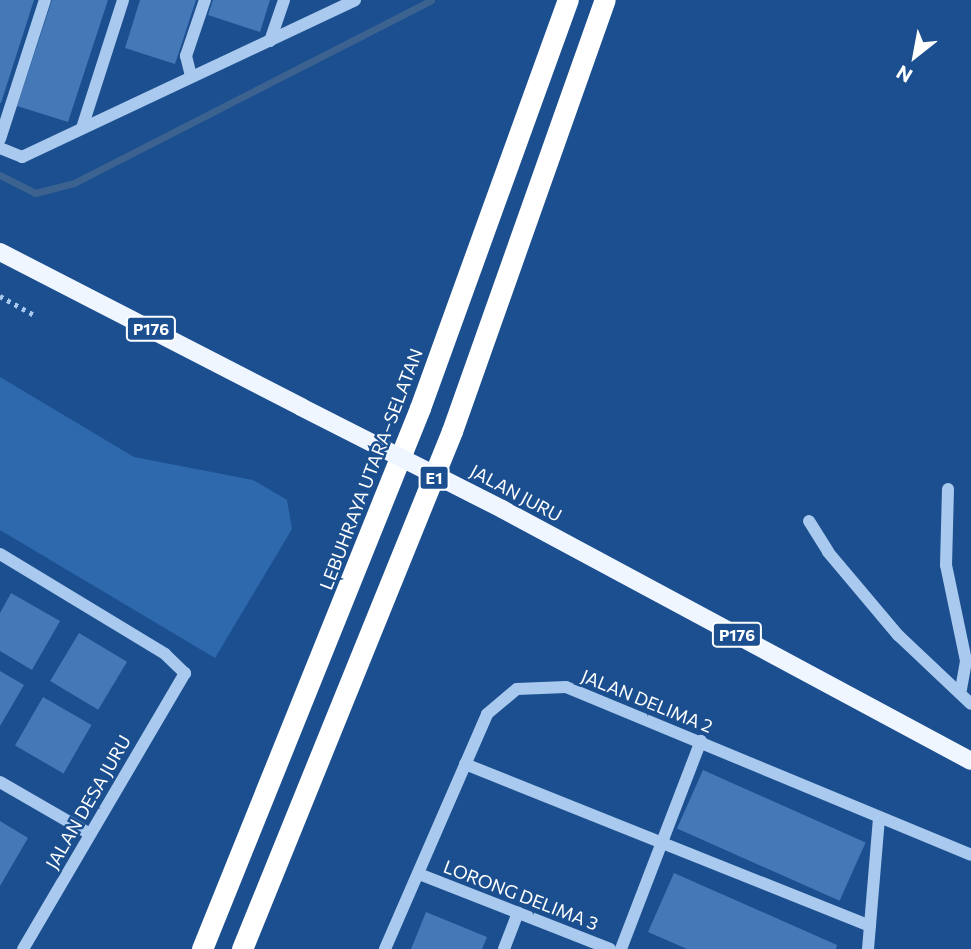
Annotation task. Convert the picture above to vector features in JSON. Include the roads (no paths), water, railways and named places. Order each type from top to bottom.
[{"type":"highway","name":"LEBUHRAYA UTARA–SELATAN","points":[[202,949],[421,408],[568,0]]},
{"type":"highway","name":"E1","points":[[242,949],[452,431],[605,0]]},
{"type":"main road","name":"JALAN JURU","points":[[0,252],[502,509],[971,761]]},
{"type":"street","points":[[0,139],[45,0]]},
{"type":"street","points":[[82,128],[123,0]]},
{"type":"street","points":[[191,76],[186,56],[205,0]]},
{"type":"street","points":[[270,41],[284,0]]},
{"type":"street","points":[[0,148],[22,157],[355,0]]},
{"type":"street","points":[[948,489],[946,565],[966,661],[961,690]]},
{"type":"street","points":[[810,521],[828,552],[898,635],[961,690],[971,704]]},
{"type":"street","name":"JALAN DESA JURU","points":[[0,554],[165,653],[185,673],[23,949]]},
{"type":"street","name":"JALAN DELIMA 2","points":[[385,949],[487,714],[517,689],[566,687],[971,855]]},
{"type":"street","points":[[621,949],[701,741]]},
{"type":"street","points":[[465,764],[870,926]]},
{"type":"street","points":[[0,782],[90,834]]},
{"type":"street","points":[[868,949],[878,817]]},
{"type":"street","name":"LORONG DELIMA 3","points":[[419,874],[610,949]]},
{"type":"street","points":[[503,949],[518,913]]},
{"type":"waterway","points":[[0,175],[35,193],[74,183],[431,0]]}]
